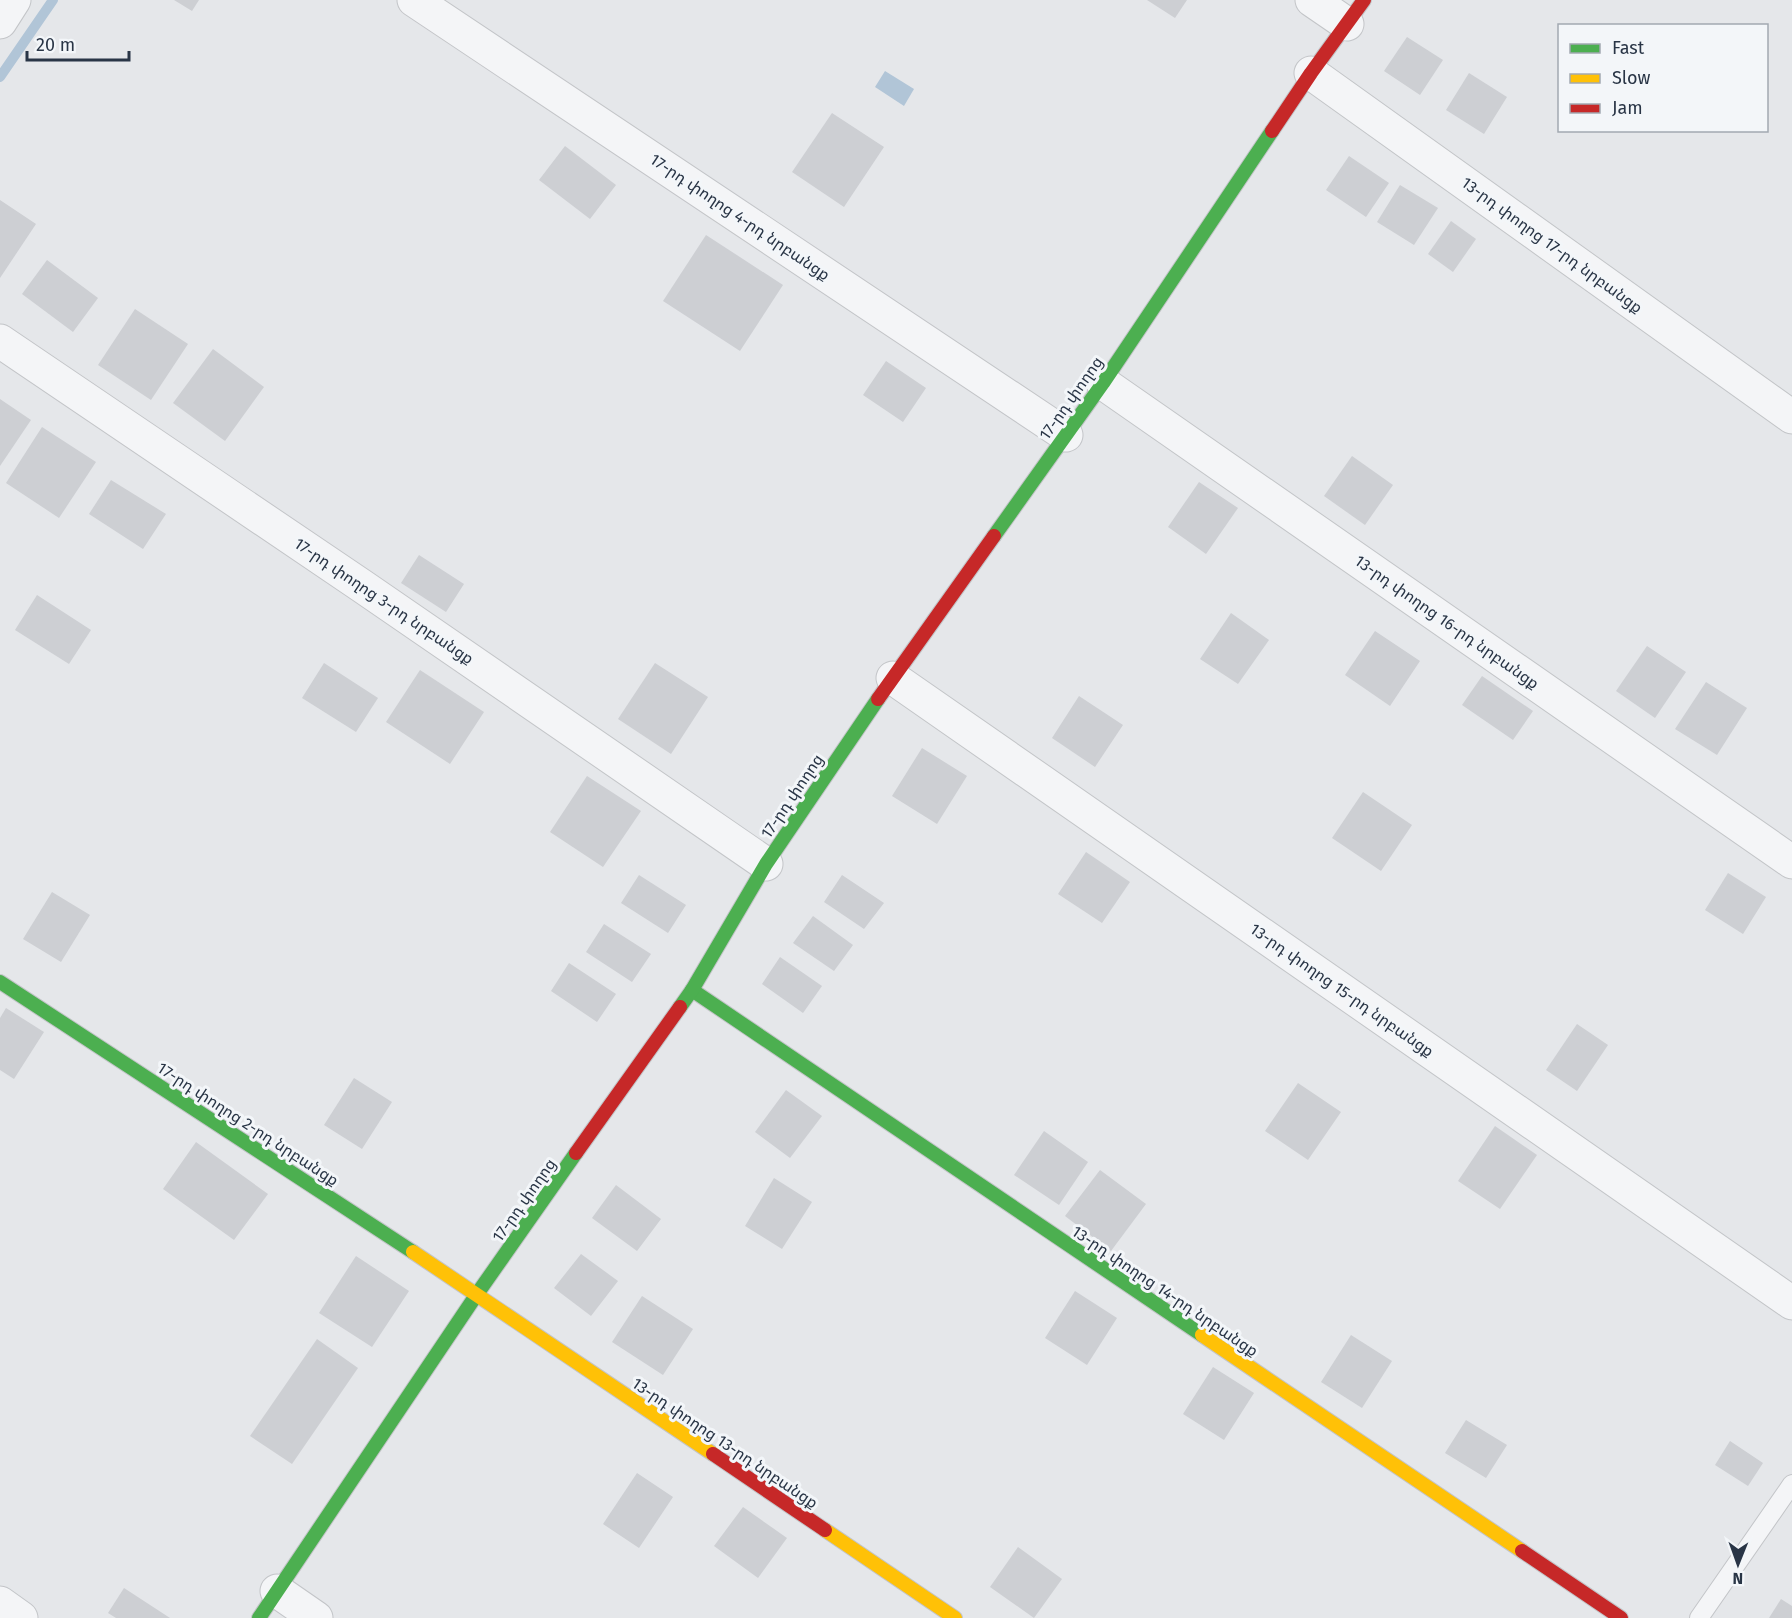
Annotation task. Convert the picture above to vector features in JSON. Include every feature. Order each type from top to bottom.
[{"type":"street","points":[[0,22],[15,0]]},
{"type":"street","name":"17-րդ փողոց 4-րդ նրբանցք","points":[[414,0],[1066,435]]},
{"type":"street","points":[[1312,0],[1356,12]]},
{"type":"street","name":"17-րդ փողոց","points":[[259,1618],[477,1294],[692,990],[766,864],[893,678],[1066,435],[1311,73],[1356,12]]},
{"type":"street","name":"13-րդ փողոց 17-րդ նրբանցք","points":[[1311,73],[1792,417]]},
{"type":"street","name":"17-րդ փողոց 3-րդ նրբանցք","points":[[0,341],[766,864]]},
{"type":"street","name":"13-րդ փողոց 16-րդ նրբանցք","points":[[1102,383],[1792,862]]},
{"type":"street","name":"13-րդ փողոց 15-րդ նրբանցք","points":[[893,678],[1792,1303]]},
{"type":"street","name":"17-րդ փողոց 2-րդ նրբանցք","points":[[0,982],[477,1294]]},
{"type":"street","name":"13-րդ փողոց 14-րդ նրբանցք","points":[[692,990],[1621,1618]]},
{"type":"street","name":"13-րդ փողոց 13-րդ նրբանցք","points":[[477,1294],[955,1618]]},
{"type":"street","points":[[277,1591],[316,1618]]},
{"type":"street","points":[[0,1603],[21,1618]]},
{"type":"lane","points":[[1699,1618],[1792,1484]]},
{"type":"water","points":[[885,71],[914,89],[904,106],[875,87]]},
{"type":"building","points":[[174,0],[199,0],[192,11]]},
{"type":"building","points":[[1147,0],[1187,0],[1175,18]]},
{"type":"building","points":[[1407,37],[1443,60],[1420,95],[1384,71]]},
{"type":"building","points":[[1469,73],[1507,97],[1484,134],[1446,110]]},
{"type":"building","points":[[832,113],[884,147],[844,207],[792,172]]},
{"type":"building","points":[[565,146],[616,185],[590,219],[539,180]]},
{"type":"building","points":[[1349,156],[1389,183],[1366,217],[1326,190]]},
{"type":"building","points":[[1400,185],[1438,208],[1414,245],[1377,222]]},
{"type":"building","points":[[0,200],[36,224],[0,278]]},
{"type":"building","points":[[1451,221],[1476,239],[1453,272],[1428,254]]},
{"type":"building","points":[[706,235],[783,285],[740,351],[663,301]]},
{"type":"building","points":[[47,260],[98,298],[73,332],[22,294]]},
{"type":"building","points":[[135,309],[188,344],[151,400],[98,365]]},
{"type":"building","points":[[213,349],[264,387],[225,441],[173,403]]},
{"type":"building","points":[[886,361],[926,388],[903,422],[863,395]]},
{"type":"building","points":[[0,399],[31,420],[0,466]]},
{"type":"building","points":[[42,427],[96,462],[59,518],[6,483]]},
{"type":"building","points":[[1352,456],[1393,485],[1365,525],[1324,496]]},
{"type":"building","points":[[111,480],[166,514],[143,549],[89,514]]},
{"type":"building","points":[[1199,482],[1238,508],[1206,554],[1168,527]]},
{"type":"building","points":[[419,555],[464,584],[446,612],[401,583]]},
{"type":"building","points":[[37,595],[91,630],[69,664],[15,630]]},
{"type":"building","points":[[1231,613],[1269,640],[1238,684],[1200,659]]},
{"type":"building","points":[[1375,631],[1420,661],[1390,706],[1345,675]]},
{"type":"building","points":[[1647,646],[1686,672],[1655,718],[1616,691]]},
{"type":"building","points":[[324,663],[378,698],[356,732],[302,698]]},
{"type":"building","points":[[655,663],[708,697],[671,754],[618,719]]},
{"type":"building","points":[[420,670],[484,712],[450,764],[386,722]]},
{"type":"building","points":[[1482,676],[1533,711],[1513,740],[1462,705]]},
{"type":"building","points":[[1706,682],[1747,708],[1717,755],[1675,729]]},
{"type":"building","points":[[1079,696],[1123,725],[1095,767],[1052,738]]},
{"type":"building","points":[[922,748],[967,776],[937,824],[892,796]]},
{"type":"building","points":[[587,776],[641,811],[603,867],[550,832]]},
{"type":"building","points":[[1363,792],[1412,825],[1381,871],[1332,838]]},
{"type":"building","points":[[1086,852],[1130,882],[1102,923],[1058,894]]},
{"type":"building","points":[[1728,873],[1766,897],[1743,934],[1705,910]]},
{"type":"building","points":[[639,875],[686,905],[668,933],[621,903]]},
{"type":"building","points":[[842,875],[884,903],[864,929],[824,902]]},
{"type":"building","points":[[52,892],[90,915],[61,962],[23,939]]},
{"type":"building","points":[[813,916],[853,945],[834,971],[793,943]]},
{"type":"building","points":[[604,924],[651,954],[632,982],[586,952]]},
{"type":"building","points":[[780,957],[822,986],[803,1013],[762,984]]},
{"type":"building","points":[[569,963],[616,994],[597,1022],[551,991]]},
{"type":"building","points":[[6,1008],[44,1032],[14,1079],[0,1070],[0,1018]]},
{"type":"building","points":[[1577,1024],[1608,1045],[1577,1091],[1546,1070]]},
{"type":"building","points":[[354,1078],[392,1102],[362,1149],[324,1125]]},
{"type":"building","points":[[1298,1083],[1341,1112],[1308,1160],[1265,1131]]},
{"type":"building","points":[[786,1090],[822,1116],[790,1158],[755,1132]]},
{"type":"building","points":[[1495,1126],[1537,1155],[1500,1209],[1458,1181]]},
{"type":"building","points":[[1044,1131],[1088,1162],[1059,1205],[1014,1175]]},
{"type":"building","points":[[196,1142],[268,1194],[234,1240],[163,1189]]},
{"type":"building","points":[[1100,1170],[1146,1204],[1111,1251],[1065,1216]]},
{"type":"building","points":[[774,1178],[812,1202],[782,1249],[745,1226]]},
{"type":"building","points":[[616,1185],[661,1219],[637,1251],[592,1218]]},
{"type":"building","points":[[581,1254],[618,1281],[591,1316],[554,1288]]},
{"type":"building","points":[[356,1256],[409,1291],[372,1347],[319,1313]]},
{"type":"building","points":[[1075,1291],[1117,1318],[1087,1365],[1045,1338]]},
{"type":"building","points":[[642,1296],[693,1329],[663,1375],[612,1342]]},
{"type":"building","points":[[1351,1335],[1392,1361],[1362,1408],[1321,1382]]},
{"type":"building","points":[[317,1339],[358,1368],[292,1464],[250,1436]]},
{"type":"building","points":[[1213,1367],[1254,1393],[1224,1440],[1183,1414]]},
{"type":"building","points":[[1466,1420],[1507,1445],[1486,1478],[1445,1453]]},
{"type":"building","points":[[1730,1441],[1763,1463],[1748,1486],[1715,1465]]},
{"type":"building","points":[[637,1473],[673,1497],[639,1548],[603,1524]]},
{"type":"building","points":[[743,1507],[787,1538],[758,1578],[714,1546]]},
{"type":"building","points":[[1018,1547],[1062,1579],[1034,1618],[990,1587]]},
{"type":"building","points":[[124,1588],[170,1618],[116,1618],[108,1613]]},
{"type":"building","points":[[1781,1599],[1792,1606],[1792,1618],[1769,1618]]},
{"type":"waterway","points":[[0,77],[53,0]]},
{"type":"traffic: fast","points":[[994,536],[1103,383],[1272,131]]},
{"type":"traffic: fast","points":[[680,1007],[766,864],[878,699]]},
{"type":"traffic: fast","points":[[0,982],[413,1252]]},
{"type":"traffic: fast","points":[[692,990],[1202,1335]]},
{"type":"traffic: fast","points":[[259,1618],[477,1294],[576,1153]]},
{"type":"traffic: slow","points":[[413,1252],[713,1454]]},
{"type":"traffic: slow","points":[[1202,1335],[1522,1551]]},
{"type":"traffic: slow","points":[[825,1530],[955,1618]]},
{"type":"traffic: jam","points":[[1272,131],[1364,0]]},
{"type":"traffic: jam","points":[[878,699],[994,536]]},
{"type":"traffic: jam","points":[[576,1153],[680,1007]]},
{"type":"traffic: jam","points":[[713,1454],[825,1530]]},
{"type":"traffic: jam","points":[[1522,1551],[1621,1618]]}]
